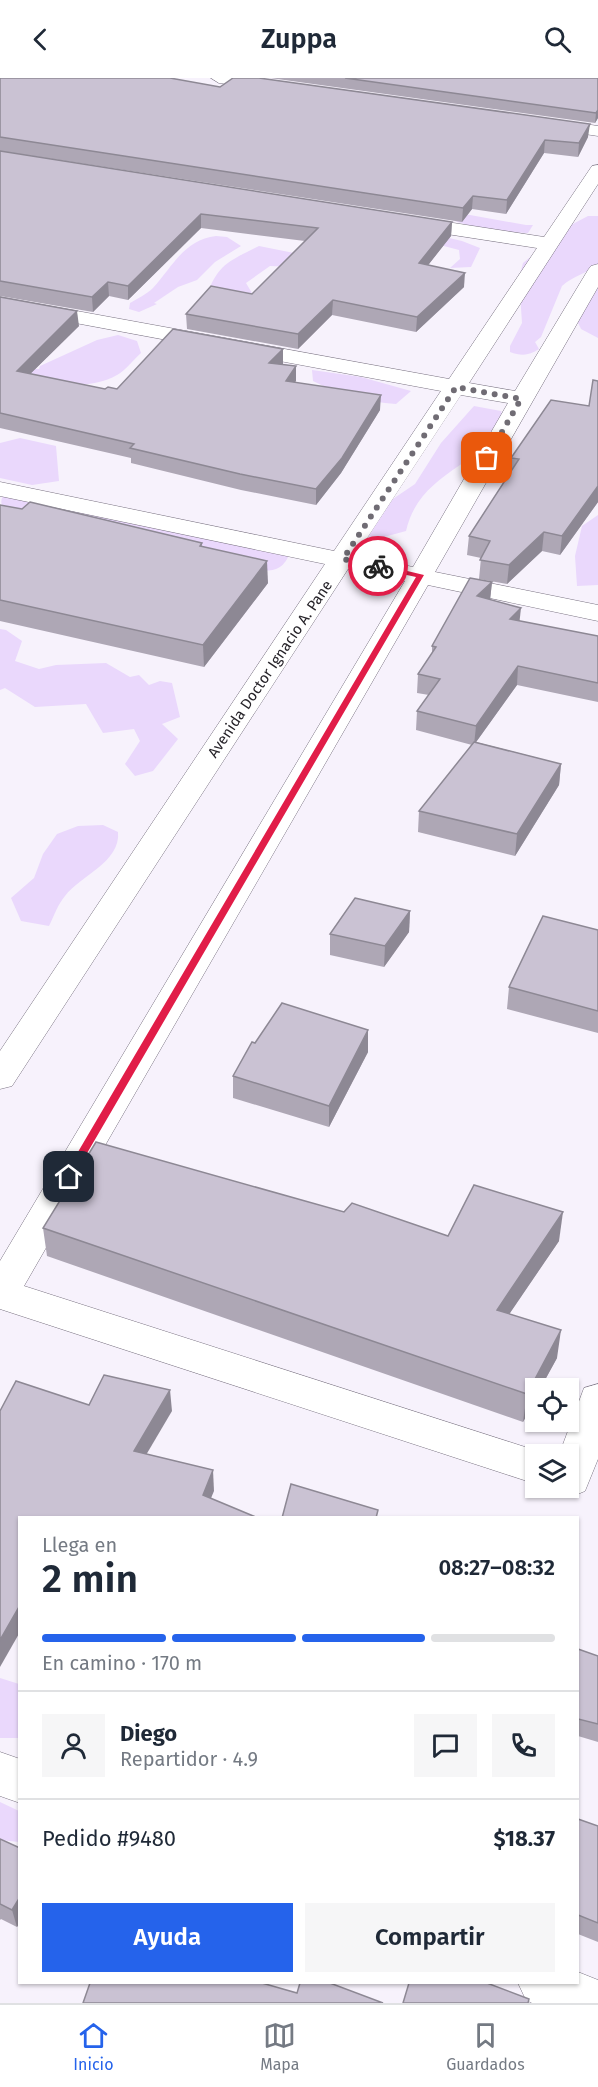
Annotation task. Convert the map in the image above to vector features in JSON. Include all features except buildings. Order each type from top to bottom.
[{"type":"street","points":[[219,78],[290,88]]},
{"type":"street","points":[[527,121],[598,131]]},
{"type":"street","name":"Avenida Doctor Ignacio A. Pane","points":[[0,1077],[598,170]]},
{"type":"street","points":[[574,206],[598,209]]},
{"type":"street","points":[[386,218],[550,244]]},
{"type":"street","points":[[525,1464],[0,1293],[598,270]]},
{"type":"street","points":[[0,303],[521,399]]},
{"type":"street","points":[[0,489],[598,613]]},
{"type":"street","points":[[579,1449],[598,1400]]},
{"type":"street","points":[[0,1774],[18,1780]]},
{"type":"street","points":[[546,1984],[595,2003]]},
{"type":"shaded area","points":[[459,213],[533,225],[528,233],[485,231],[449,219]]},
{"type":"shaded area","points":[[588,216],[598,216],[598,264],[562,286],[541,337],[535,342],[539,349],[525,355],[510,352],[510,346],[522,323],[519,278],[523,263],[569,226]]},
{"type":"shaded area","points":[[419,231],[462,241],[480,248],[471,267],[450,268],[460,259],[459,250],[421,240]]},
{"type":"shaded area","points":[[227,237],[241,246],[215,262],[197,280],[178,287],[154,303],[157,304],[139,312],[129,309],[130,303],[153,288],[187,248],[205,238]]},
{"type":"shaded area","points":[[259,246],[304,255],[313,268],[270,266],[246,283],[258,303],[206,299],[214,278],[225,265]]},
{"type":"shaded area","points":[[598,288],[598,338],[581,329],[571,308]]},
{"type":"shaded area","points":[[118,335],[137,341],[141,353],[120,373],[103,381],[88,384],[58,383],[0,367],[39,369],[40,366],[97,340]]},
{"type":"shaded area","points":[[312,370],[361,377],[411,391],[396,404],[363,399],[313,381]]},
{"type":"shaded area","points":[[474,406],[501,411],[506,423],[494,438],[436,483],[423,496],[413,512],[406,531],[380,538],[351,535],[381,507],[415,484],[441,443]]},
{"type":"shaded area","points":[[20,438],[56,446],[59,481],[32,485],[0,478],[0,443]]},
{"type":"shaded area","points":[[7,491],[289,555],[279,568],[264,571],[4,511],[1,500]]},
{"type":"shaded area","points":[[598,515],[598,585],[577,586],[575,556],[582,526]]},
{"type":"shaded area","points":[[0,629],[6,630],[22,641],[15,661],[39,669],[56,665],[106,663],[130,677],[139,675],[149,685],[160,681],[172,683],[180,717],[162,724],[178,739],[153,771],[135,776],[125,764],[140,741],[134,729],[103,733],[86,704],[35,707],[5,688],[0,690]]},
{"type":"shaded area","points":[[103,825],[118,832],[117,843],[107,860],[65,896],[49,926],[21,921],[11,898],[34,878],[43,854],[57,834],[78,826]]},
{"type":"shaded area","points":[[0,1678],[18,1684],[18,1738],[0,1738]]},
{"type":"shaded area","points":[[0,1802],[18,1811],[18,1842],[0,1840]]},
{"type":"way so far","points":[[378,566],[343,559],[456,387],[521,399],[487,458]]},
{"type":"route","points":[[69,1177],[421,575],[378,566]]}]
